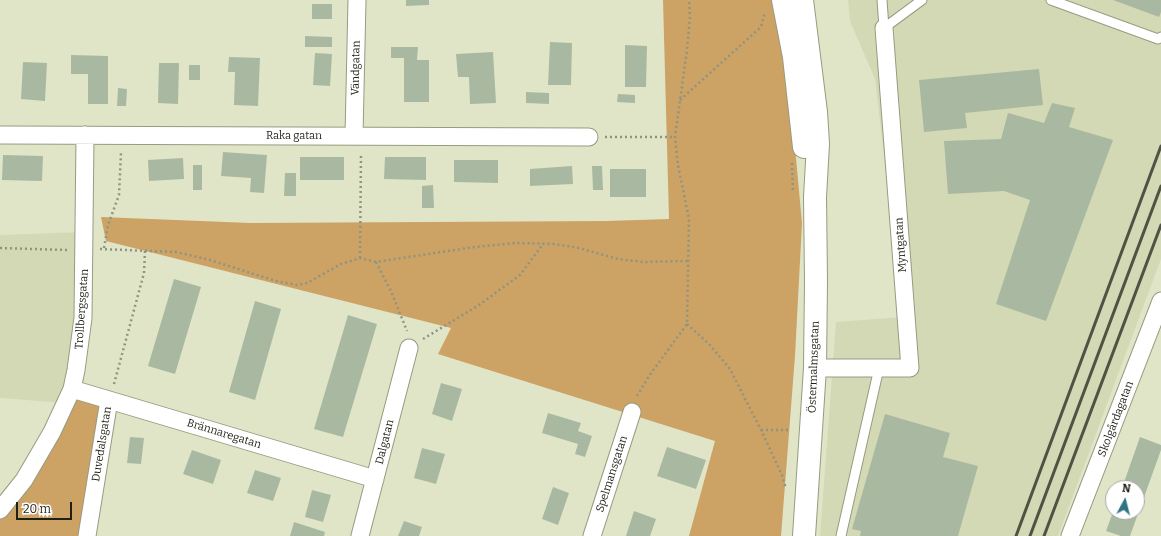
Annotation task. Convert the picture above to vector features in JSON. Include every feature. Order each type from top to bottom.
[{"type":"main road","name":"Östermalmsgatan","points":[[802,0],[816,112],[818,144],[815,197],[815,368],[798,429],[804,536]]},
{"type":"main road","name":"Östermalmsgatan","points":[[775,4],[794,57],[804,146],[815,197]]},
{"type":"street","name":"Vändgatan","points":[[354,136],[357,0]]},
{"type":"street","name":"Myntgatan","points":[[815,368],[910,368],[884,28]]},
{"type":"street","name":"Raka gatan","points":[[0,134],[589,137]]},
{"type":"street","name":"Trollbergsgatan","points":[[0,510],[24,480],[40,455],[72,389],[80,346],[83,318],[85,249],[85,135]]},
{"type":"street","name":"Skolgårdagatan","points":[[1070,536],[1161,301]]},
{"type":"street","name":"Dalgatan","points":[[360,536],[409,348]]},
{"type":"street","name":"Brännaregatan","points":[[72,389],[375,479]]},
{"type":"street","name":"Duvedalsgatan","points":[[87,536],[109,400]]},
{"type":"street","name":"Spelmansgatan","points":[[592,536],[632,412]]},
{"type":"lane","points":[[882,0],[884,28]]},
{"type":"lane","points":[[884,28],[922,0]]},
{"type":"lane","points":[[1051,0],[1158,39],[1161,37]]},
{"type":"lane","points":[[840,536],[879,368]]},
{"type":"path","points":[[632,412],[638,395],[649,376],[687,324],[689,219],[678,165],[676,138],[687,50],[690,18],[689,0]]},
{"type":"path","points":[[680,100],[761,27],[764,14],[775,4]]},
{"type":"path","points":[[104,248],[108,225],[119,195],[122,135]]},
{"type":"path","points":[[354,136],[361,145],[360,258]]},
{"type":"path","points":[[589,137],[612,136],[676,138]]},
{"type":"path","points":[[792,163],[793,195]]},
{"type":"path","points":[[0,248],[57,250],[104,248],[176,252],[210,260],[276,281],[297,284],[307,283],[341,264],[360,258],[376,262],[475,246],[516,242],[579,248],[618,259],[643,262],[688,261]]},
{"type":"path","points":[[376,262],[391,291],[408,333],[409,348],[479,305],[520,275],[543,244]]},
{"type":"path","points":[[109,400],[144,273],[145,251]]},
{"type":"path","points":[[687,324],[709,344],[730,369],[782,475],[786,490]]},
{"type":"path","points":[[761,430],[798,429]]},
{"type":"shaded area","points":[[663,0],[776,0],[787,60],[802,223],[795,356],[781,536],[689,536],[715,441],[438,354],[451,328],[106,241],[101,217],[250,223],[607,221],[669,219]]},
{"type":"shaded area","points":[[848,0],[1161,0],[1161,259],[1058,536],[820,536],[836,322],[903,317],[875,79],[850,21]]},
{"type":"shaded area","points":[[85,232],[66,403],[0,398],[0,235]]},
{"type":"shaded area","points":[[74,389],[115,393],[90,536],[0,536],[0,509]]},
{"type":"building","points":[[406,0],[429,0],[429,5],[406,6]]},
{"type":"building","points":[[1113,0],[1161,0],[1161,12],[1159,17]]},
{"type":"building","points":[[312,4],[332,4],[332,19],[312,19]]},
{"type":"building","points":[[305,36],[332,37],[332,47],[305,47]]},
{"type":"building","points":[[550,42],[572,43],[571,85],[548,85]]},
{"type":"building","points":[[625,45],[647,46],[646,87],[625,87]]},
{"type":"building","points":[[391,47],[418,47],[417,60],[429,60],[429,102],[404,102],[404,58],[391,58]]},
{"type":"building","points":[[493,52],[496,103],[470,104],[469,77],[458,77],[456,54]]},
{"type":"building","points":[[315,53],[332,54],[330,86],[313,85]]},
{"type":"building","points":[[71,55],[108,56],[108,104],[88,104],[88,74],[71,74]]},
{"type":"building","points":[[229,57],[260,58],[258,106],[234,105],[235,72],[228,72]]},
{"type":"building","points":[[23,62],[47,63],[45,101],[21,99]]},
{"type":"building","points":[[159,63],[179,63],[178,104],[158,103]]},
{"type":"building","points":[[189,65],[200,65],[200,80],[189,80]]},
{"type":"building","points":[[1039,69],[1043,105],[965,113],[967,128],[924,132],[919,80]]},
{"type":"building","points":[[118,88],[127,89],[126,106],[117,106]]},
{"type":"building","points":[[526,92],[549,93],[549,104],[526,103]]},
{"type":"building","points":[[618,94],[635,95],[635,103],[617,102]]},
{"type":"building","points":[[1052,103],[1075,108],[1069,127],[1113,140],[1046,321],[996,304],[1030,200],[1004,191],[948,194],[944,141],[1001,139],[1008,113],[1044,123]]},
{"type":"building","points":[[223,152],[267,155],[264,193],[250,192],[251,178],[221,176]]},
{"type":"building","points":[[3,155],[43,156],[42,181],[2,180]]},
{"type":"building","points":[[300,157],[344,157],[344,180],[300,180]]},
{"type":"building","points":[[385,157],[426,157],[426,180],[384,179]]},
{"type":"building","points":[[183,158],[184,179],[149,181],[148,160]]},
{"type":"building","points":[[454,160],[498,160],[498,183],[454,182]]},
{"type":"building","points":[[193,165],[202,165],[202,190],[193,190]]},
{"type":"building","points":[[572,166],[573,184],[530,186],[530,169]]},
{"type":"building","points":[[592,166],[602,166],[603,190],[593,190]]},
{"type":"building","points":[[610,169],[646,169],[646,197],[610,197]]},
{"type":"building","points":[[285,173],[296,173],[296,196],[284,196]]},
{"type":"building","points":[[433,185],[434,208],[422,208],[422,186]]},
{"type":"building","points":[[174,279],[201,287],[175,374],[148,366]]},
{"type":"building","points":[[255,301],[281,309],[255,400],[229,392]]},
{"type":"building","points":[[348,315],[377,324],[343,437],[314,429]]},
{"type":"building","points":[[441,383],[462,389],[452,421],[432,414]]},
{"type":"building","points":[[548,413],[581,423],[578,431],[592,436],[585,457],[575,454],[578,444],[542,433]]},
{"type":"building","points":[[885,414],[950,433],[943,457],[978,466],[958,536],[860,536],[861,531],[852,529]]},
{"type":"building","points":[[130,437],[144,438],[141,464],[127,463]]},
{"type":"building","points":[[1140,437],[1161,445],[1161,450],[1145,494],[1145,480],[1125,480]]},
{"type":"building","points":[[667,447],[706,460],[696,489],[657,476]]},
{"type":"building","points":[[422,448],[445,454],[436,484],[414,478]]},
{"type":"building","points":[[192,450],[221,460],[213,484],[183,474]]},
{"type":"building","points":[[255,470],[281,478],[273,501],[247,493]]},
{"type":"building","points":[[553,487],[569,493],[558,525],[542,519]]},
{"type":"building","points":[[312,490],[331,495],[323,522],[305,517]]},
{"type":"building","points":[[634,511],[656,519],[650,536],[626,536]]},
{"type":"building","points":[[1110,520],[1136,520],[1130,536],[1121,536],[1106,531]]},
{"type":"building","points":[[404,521],[422,527],[419,536],[398,536]]},
{"type":"building","points":[[294,522],[325,532],[324,536],[290,536]]},
{"type":"railway","points":[[1016,536],[1161,146]]},
{"type":"railway","points":[[1030,536],[1161,186]]},
{"type":"railway","points":[[1044,536],[1161,225]]}]
